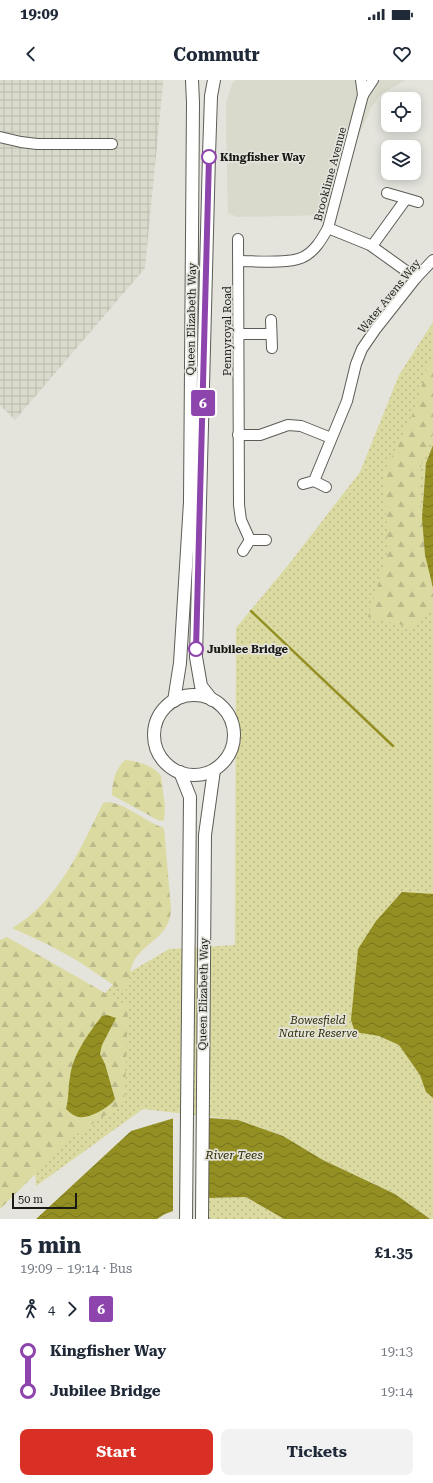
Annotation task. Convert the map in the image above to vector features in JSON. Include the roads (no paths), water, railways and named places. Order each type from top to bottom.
[{"type":"street","name":"Queen Elizabeth Way","points":[[174,701],[180,662],[190,502],[194,103],[192,80]]},
{"type":"street","name":"Queen Elizabeth Way","points":[[212,700],[201,686],[196,657],[209,155],[211,96],[214,80]]},
{"type":"street","points":[[361,80],[363,95]]},
{"type":"street","points":[[363,95],[373,80]]},
{"type":"street","name":"Brooklime Avenue","points":[[239,261],[286,260],[302,258],[314,250],[328,228],[363,95]]},
{"type":"street","points":[[0,136],[21,142],[37,144],[112,144]]},
{"type":"street","points":[[387,194],[418,202]]},
{"type":"street","points":[[372,246],[406,199]]},
{"type":"street","points":[[328,228],[372,246],[416,278]]},
{"type":"street","name":"Pennyroyal Road","points":[[238,240],[239,505],[241,520],[250,540]]},
{"type":"street","name":"Water Avens Way","points":[[314,481],[347,401],[356,364],[362,349],[374,330],[416,278],[433,260]]},
{"type":"street","points":[[271,320],[272,348]]},
{"type":"street","points":[[239,334],[271,334]]},
{"type":"street","points":[[238,435],[260,435],[288,425],[301,426],[331,438]]},
{"type":"street","points":[[303,484],[314,481],[326,487]]},
{"type":"street","points":[[243,551],[250,540],[266,540]]},
{"type":"street","points":[[197,696],[212,700],[219,704],[227,713],[234,731],[233,746],[226,760],[214,770],[199,775],[180,772],[170,767],[160,756],[155,741],[154,732],[158,718],[174,701],[181,698],[197,696]]},
{"type":"street","name":"Queen Elizabeth Way","points":[[202,1219],[205,835],[214,770]]},
{"type":"street","name":"Queen Elizabeth Way","points":[[180,772],[190,797],[186,1075],[186,1219]]},
{"type":"water","points":[[433,445],[433,588],[425,555],[422,518],[426,463]]},
{"type":"water","points":[[402,892],[433,894],[433,1098],[426,1092],[420,1075],[399,1045],[379,1036],[355,1032],[351,1020],[358,949],[376,921]]},
{"type":"water","points":[[107,1015],[116,1018],[102,1045],[100,1054],[105,1064],[115,1099],[99,1112],[88,1116],[77,1117],[66,1109],[69,1081],[74,1060],[87,1037],[102,1016]]},
{"type":"water","name":"River Tees","points":[[181,1116],[238,1120],[283,1136],[323,1160],[395,1194],[430,1219],[284,1219],[246,1197],[209,1198],[165,1214],[157,1219],[36,1219],[131,1131]]},
{"type":"waterway","points":[[251,611],[393,746]]},
{"type":"place","name":"Kingfisher Way","points":[[209,157]]},
{"type":"place","name":"Jubilee Bridge","points":[[196,649]]},
{"type":"park label","name":"Bowesfield Nature Reserve","points":[[318,1026]]}]
